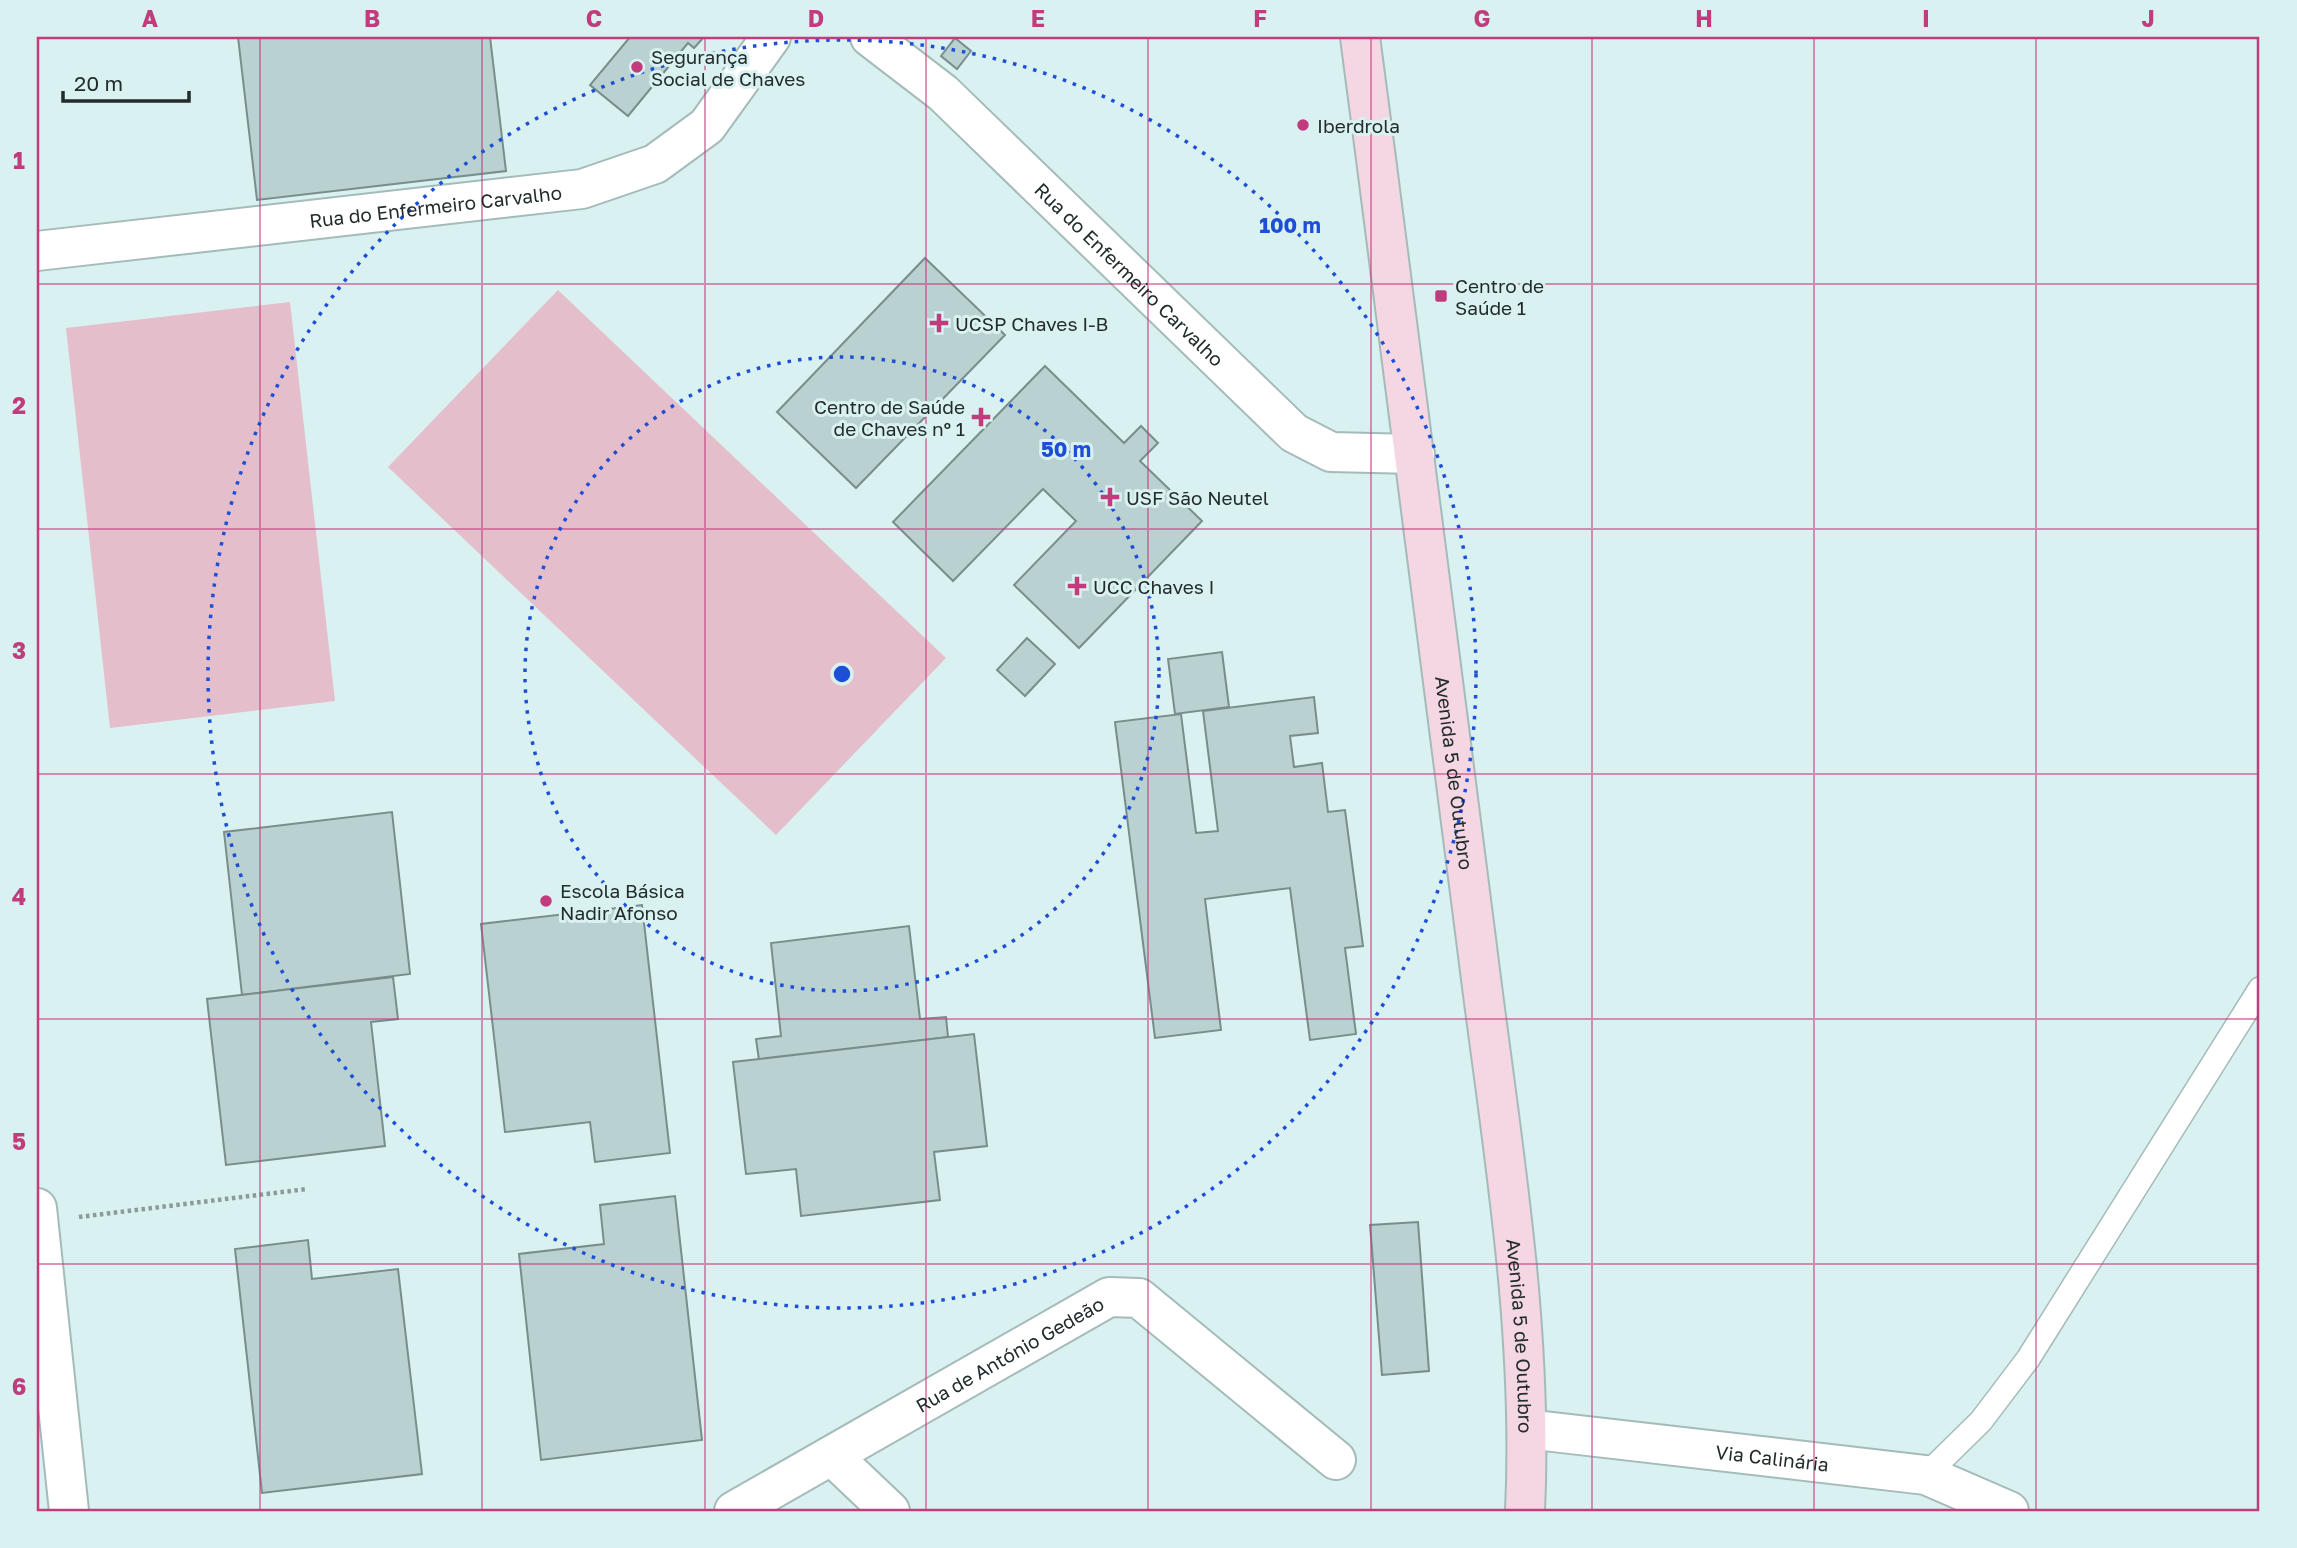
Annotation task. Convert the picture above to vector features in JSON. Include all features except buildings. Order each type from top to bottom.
[{"type":"main road","name":"Avenida 5 de Outubro","points":[[1360,37],[1517,1272],[1527,1429],[1525,1511]]},
{"type":"street","name":"Rua do Enfermeiro Carvalho","points":[[37,251],[582,189],[655,164],[707,126],[771,37]]},
{"type":"street","name":"Rua do Enfermeiro Carvalho","points":[[870,37],[943,93],[1294,433],[1331,452],[1415,454]]},
{"type":"street","points":[[37,1214],[47,1409],[69,1511]]},
{"type":"street","name":"Rua de António Gedeão","points":[[734,1511],[1109,1297],[1139,1298],[1336,1460]]},
{"type":"street","name":"Via Calinária","points":[[1527,1429],[1926,1475],[2009,1511]]},
{"type":"street","points":[[832,1455],[890,1511]]},
{"type":"lane","points":[[1926,1475],[1981,1421],[2028,1359],[2260,989]]},
{"type":"path","points":[[37,1214],[307,1189]]},
{"type":"shaded area","points":[[558,290],[946,658],[776,835],[388,467]]},
{"type":"shaded area","points":[[290,302],[335,701],[110,728],[66,328]]},
{"type":"place","name":"Segurança Social de Chaves","points":[[637,67]]},
{"type":"place","name":"Iberdrola","points":[[1303,125]]},
{"type":"place","name":"Centro de Saúde 1","points":[[1441,296]]},
{"type":"place","name":"UCSP Chaves I-B","points":[[939,323]]},
{"type":"place","name":"Centro de Saúde de Chaves nº 1","points":[[981,417]]},
{"type":"place","name":"USF São Neutel","points":[[1110,497]]},
{"type":"place","name":"UCC Chaves I","points":[[1077,586]]},
{"type":"place","name":"Escola Básica Nadir Afonso","points":[[546,901]]}]
